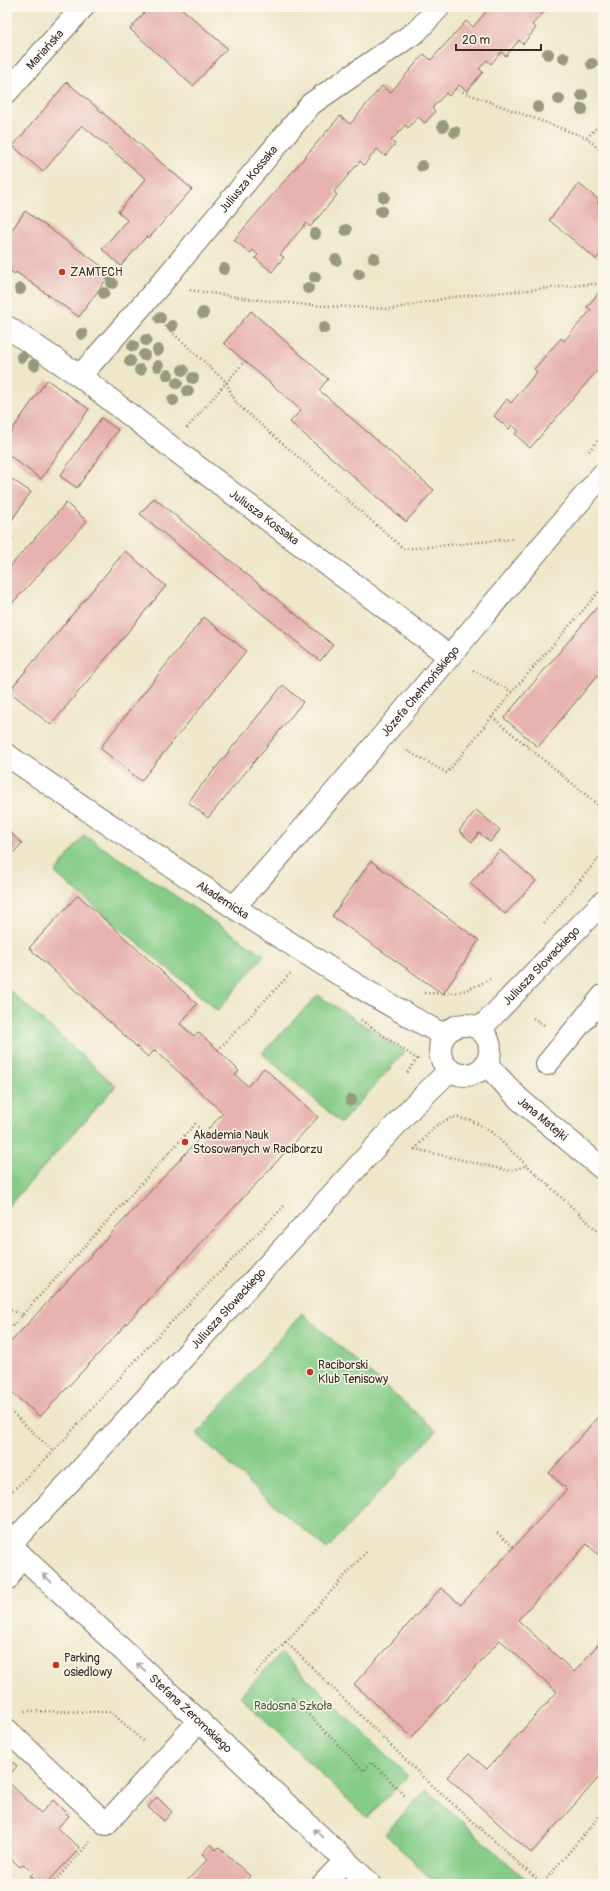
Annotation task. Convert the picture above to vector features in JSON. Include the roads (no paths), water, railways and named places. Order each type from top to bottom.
[{"type":"street","name":"Mariańska","points":[[11,79],[83,7]]},
{"type":"street","name":"Juliusza Kossaka","points":[[80,376],[160,285],[312,104],[417,31],[439,7]]},
{"type":"street","name":"Juliusza Kossaka","points":[[7,327],[80,376],[171,447],[449,656]]},
{"type":"street","name":"Józefa Chełmońskiego","points":[[234,907],[383,736],[603,474]]},
{"type":"street","name":"Akademicka","points":[[7,755],[308,955],[405,1014],[444,1035]]},
{"type":"street","name":"Juliusza Słowackiego","points":[[480,1029],[600,913]]},
{"type":"street","points":[[548,1064],[603,996]]},
{"type":"street","points":[[459,1025],[470,1025],[480,1029],[490,1045],[489,1057],[486,1064],[480,1070],[461,1075],[450,1070],[444,1065],[440,1054],[440,1046],[444,1035],[452,1028],[459,1025]]},
{"type":"street","name":"Jana Matejki","points":[[486,1064],[519,1098],[603,1169]]},
{"type":"street","name":"Juliusza Słowackiego","points":[[7,1580],[12,1549],[408,1112],[450,1070]]},
{"type":"street","name":"Stefana Żeromskiego","points":[[12,1549],[199,1721],[370,1884]]},
{"type":"street","points":[[7,1730],[106,1824],[199,1721]]},
{"type":"street","points":[[323,1884],[346,1860]]},
{"type":"place","name":"ZAMTECH","points":[[62,272]]},
{"type":"place","name":"Akademia Nauk Stosowanych w Raciborzu","points":[[185,1142]]},
{"type":"place","name":"Raciborski Klub Tenisowy","points":[[310,1372]]},
{"type":"place","name":"Parking osiedlowy","points":[[56,1665]]},
{"type":"park label","name":"Radosna Szkoła","points":[[293,1706]]}]
